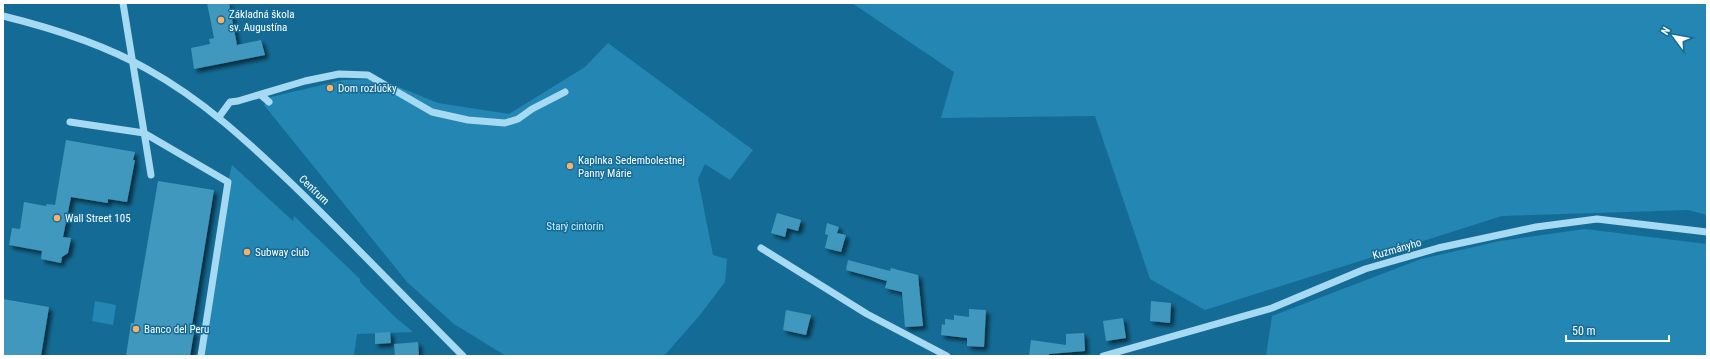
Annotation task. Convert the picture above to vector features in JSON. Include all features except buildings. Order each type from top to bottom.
[{"type":"street","points":[[123,3],[131,61],[151,175]]},
{"type":"street","name":"Centrum","points":[[3,16],[42,26],[92,44],[131,61],[169,82],[219,117],[247,141],[334,224],[463,356]]},
{"type":"street","points":[[219,117],[230,102],[305,81],[339,74],[368,75],[432,112],[468,120],[505,123],[518,119],[532,109],[565,92]]},
{"type":"street","points":[[261,94],[269,102]]},
{"type":"street","points":[[70,122],[144,133],[228,182],[201,356]]},
{"type":"street","name":"Kuzmányho","points":[[1103,356],[1272,308],[1365,269],[1438,248],[1536,227],[1597,219],[1707,232]]},
{"type":"street","points":[[762,248],[867,314],[947,356]]},
{"type":"green space","points":[[852,3],[1707,3],[1707,215],[1688,210],[1502,216],[1205,310],[1150,279],[1095,116],[941,118],[954,72]]},
{"type":"green space","name":"Starý cintorín","points":[[608,43],[753,150],[730,180],[705,164],[698,179],[713,255],[727,259],[725,282],[700,315],[664,356],[506,356],[454,324],[407,282],[264,105],[271,97],[343,80],[379,79],[438,103],[509,114],[585,67]]},
{"type":"green space","points":[[232,165],[293,221],[294,216],[360,279],[360,282],[395,317],[413,332],[357,334],[354,356],[201,356],[228,182]]},
{"type":"green space","points":[[1585,229],[1707,244],[1707,356],[1266,356],[1272,316],[1421,259],[1500,241]]},
{"type":"green space","points":[[95,301],[116,305],[113,325],[92,321]]},
{"type":"place","name":"Základná škola sv. Augustína","points":[[221,20]]},
{"type":"place","name":"Dom rozlúčky","points":[[330,88]]},
{"type":"place","name":"Kaplnka Sedembolestnej Panny Márie","points":[[570,166]]},
{"type":"place","name":"Wall Street 105","points":[[57,218]]},
{"type":"place","name":"Subway club","points":[[247,252]]},
{"type":"place","name":"Banco del Peru","points":[[136,329]]}]
